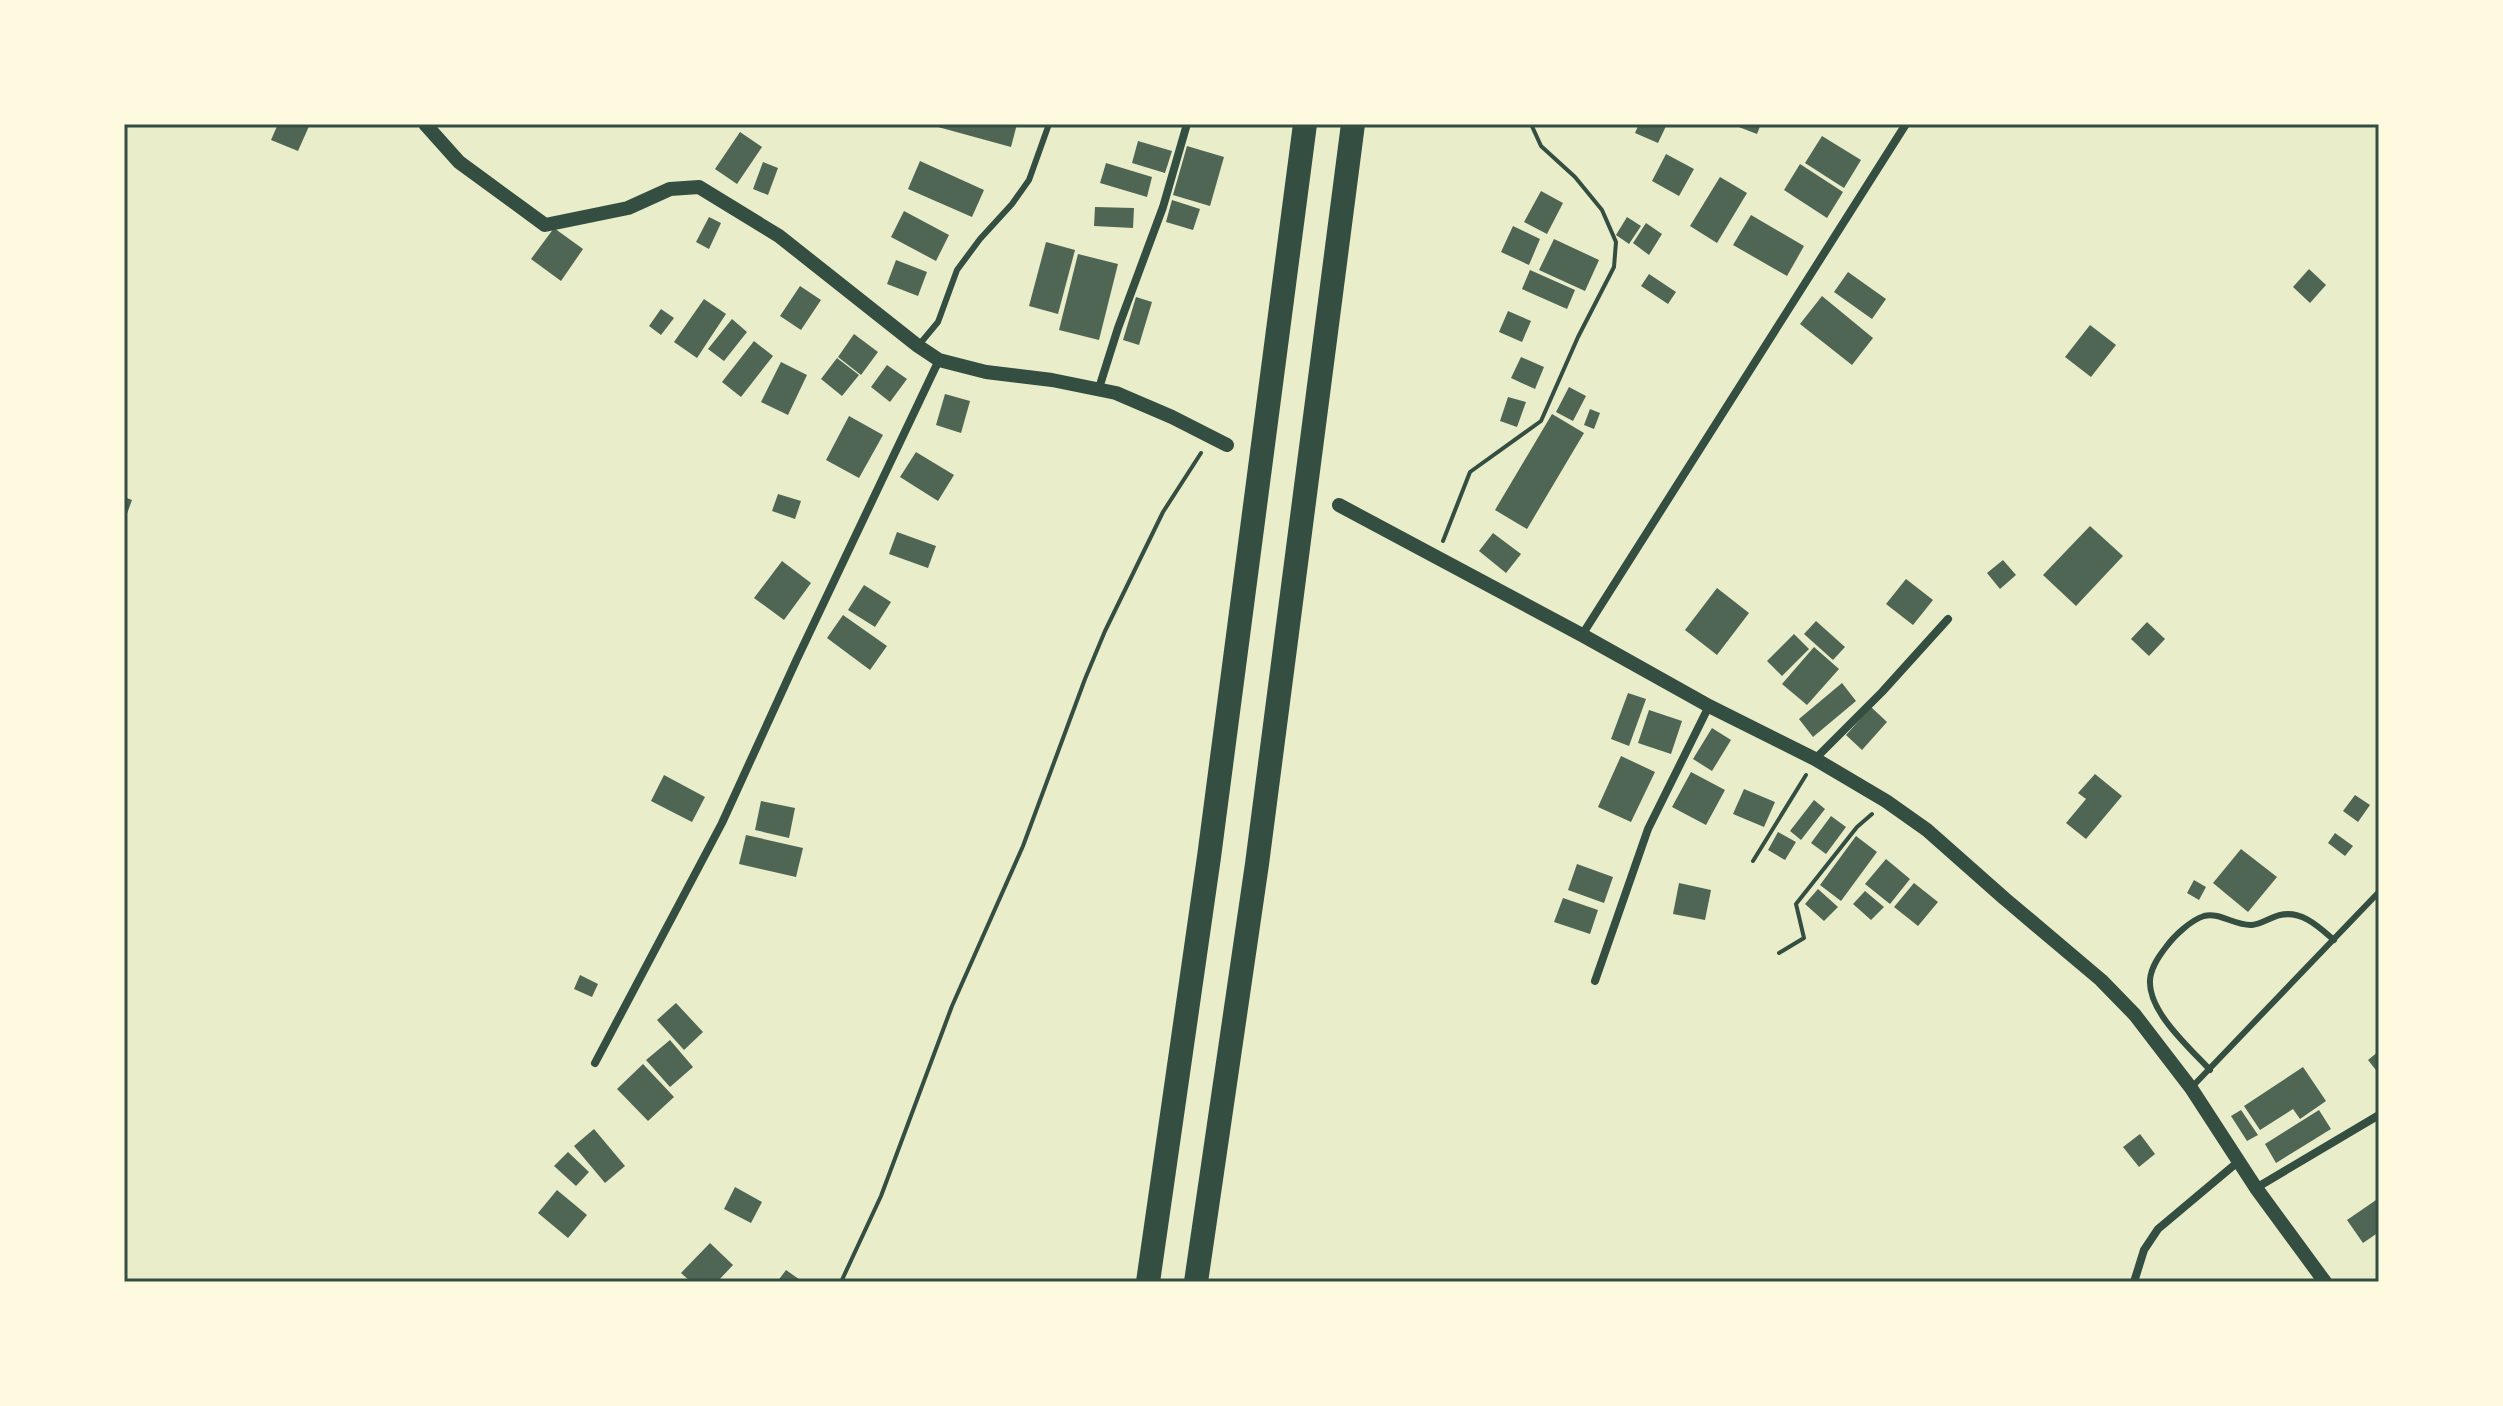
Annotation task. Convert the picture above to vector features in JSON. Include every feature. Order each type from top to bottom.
[{"type":"highway","points":[[1148,1282],[1209,857],[1305,124]]},
{"type":"highway","points":[[1196,1282],[1257,864],[1353,124]]},
{"type":"street","points":[[425,124],[459,162],[545,225],[628,208],[670,189],[699,187],[779,236],[939,360],[986,372],[1099,388],[1172,417],[1227,445]]},
{"type":"street","points":[[1099,388],[1163,207],[1187,124]]},
{"type":"street","points":[[1582,635],[1906,124]]},
{"type":"street","points":[[595,1063],[722,823],[939,360]]},
{"type":"street","points":[[1339,505],[1709,706],[1815,759],[1886,801],[1927,830],[2101,980],[2135,1015],[2191,1088],[2256,1188],[2325,1282]]},
{"type":"street","points":[[1815,759],[1847,729],[1948,619]]},
{"type":"street","points":[[1595,981],[1648,829],[1709,706]]},
{"type":"street","points":[[2256,1188],[2379,1115]]},
{"type":"street","points":[[2134,1282],[2144,1250],[2158,1229],[2239,1161]]},
{"type":"lane","points":[[918,346],[938,322],[957,270],[1029,180],[1049,124]]},
{"type":"lane","points":[[2191,1088],[2377,894]]},
{"type":"lane","points":[[2210,1070],[2165,1020],[2154,1001],[2150,980],[2156,960],[2169,942],[2204,916],[2219,916],[2236,924],[2254,925],[2289,914],[2312,922],[2334,940]]},
{"type":"path","points":[[1437,559],[1470,472],[1541,421],[1578,337],[1614,267],[1616,242],[1602,210],[1575,177],[1541,146],[1531,124]]},
{"type":"path","points":[[841,1282],[881,1196],[952,1006],[1023,846],[1105,631],[1163,512],[1211,438]]},
{"type":"path","points":[[1753,861],[1815,759]]},
{"type":"path","points":[[1779,953],[1804,938],[1796,904],[1857,827],[1886,801]]},
{"type":"building","points":[[278,124],[310,124],[298,151],[271,140]]},
{"type":"building","points":[[927,124],[1017,124],[1011,147]]},
{"type":"building","points":[[1639,124],[1667,124],[1658,143],[1635,133]]},
{"type":"building","points":[[1731,124],[1761,124],[1757,134]]},
{"type":"building","points":[[740,132],[762,147],[737,184],[715,169]]},
{"type":"building","points":[[1822,136],[1861,160],[1844,188],[1805,163]]},
{"type":"building","points":[[1138,141],[1172,151],[1165,173],[1132,163]]},
{"type":"building","points":[[1187,146],[1224,157],[1210,206],[1173,195]]},
{"type":"building","points":[[1666,154],[1694,169],[1679,196],[1652,181]]},
{"type":"building","points":[[920,161],[984,190],[972,217],[908,189]]},
{"type":"building","points":[[763,162],[778,168],[768,195],[753,189]]},
{"type":"building","points":[[1106,163],[1152,177],[1147,197],[1100,183]]},
{"type":"building","points":[[1800,164],[1843,192],[1827,218],[1784,190]]},
{"type":"building","points":[[1720,177],[1747,193],[1717,243],[1690,226]]},
{"type":"building","points":[[1541,191],[1563,203],[1547,234],[1524,222]]},
{"type":"building","points":[[1172,200],[1200,209],[1193,230],[1166,222]]},
{"type":"building","points":[[1095,207],[1134,208],[1133,228],[1094,226]]},
{"type":"building","points":[[904,211],[949,235],[936,261],[891,237]]},
{"type":"building","points":[[1751,215],[1804,246],[1787,276],[1733,245]]},
{"type":"building","points":[[709,217],[721,223],[709,249],[696,242]]},
{"type":"building","points":[[1627,217],[1641,226],[1629,244],[1616,235]]},
{"type":"building","points":[[1646,223],[1662,234],[1649,255],[1633,243]]},
{"type":"building","points":[[1513,226],[1540,239],[1529,265],[1501,252]]},
{"type":"building","points":[[554,228],[583,249],[561,281],[531,259]]},
{"type":"building","points":[[1554,239],[1599,260],[1585,291],[1539,270]]},
{"type":"building","points":[[1046,242],[1075,250],[1058,314],[1029,306]]},
{"type":"building","points":[[1078,254],[1118,264],[1099,340],[1059,330]]},
{"type":"building","points":[[896,260],[927,272],[918,296],[887,284]]},
{"type":"building","points":[[2309,269],[2326,285],[2310,303],[2293,287]]},
{"type":"building","points":[[1530,270],[1575,290],[1567,309],[1522,289]]},
{"type":"building","points":[[1848,272],[1886,299],[1872,319],[1834,292]]},
{"type":"building","points":[[1649,274],[1676,292],[1668,304],[1641,286]]},
{"type":"building","points":[[800,286],[821,300],[801,330],[780,316]]},
{"type":"building","points":[[1822,296],[1873,338],[1852,365],[1800,324]]},
{"type":"building","points":[[1136,297],[1152,302],[1139,345],[1123,340]]},
{"type":"building","points":[[704,299],[726,314],[697,358],[674,342]]},
{"type":"building","points":[[661,309],[674,318],[661,335],[649,326]]},
{"type":"building","points":[[1508,311],[1531,321],[1522,342],[1499,332]]},
{"type":"building","points":[[732,319],[747,332],[724,361],[708,349]]},
{"type":"building","points":[[2090,325],[2116,345],[2091,377],[2065,357]]},
{"type":"building","points":[[854,334],[878,352],[861,375],[838,357]]},
{"type":"building","points":[[754,341],[773,356],[741,397],[722,382]]},
{"type":"building","points":[[1521,357],[1544,367],[1535,389],[1511,378]]},
{"type":"building","points":[[837,358],[859,375],[842,396],[821,379]]},
{"type":"building","points":[[781,362],[807,375],[788,415],[761,402]]},
{"type":"building","points":[[887,365],[907,379],[890,402],[871,387]]},
{"type":"building","points":[[1569,387],[1586,396],[1573,421],[1556,412]]},
{"type":"building","points":[[945,394],[970,401],[961,433],[936,425]]},
{"type":"building","points":[[1508,397],[1526,402],[1517,427],[1500,421]]},
{"type":"building","points":[[1590,409],[1600,413],[1594,429],[1584,425]]},
{"type":"building","points":[[1552,414],[1584,433],[1527,529],[1495,510]]},
{"type":"building","points":[[849,416],[883,435],[859,478],[826,460]]},
{"type":"building","points":[[916,452],[954,475],[938,501],[900,477]]},
{"type":"building","points":[[778,494],[801,501],[795,519],[772,511]]},
{"type":"building","points":[[124,497],[132,500],[124,522]]},
{"type":"building","points":[[2090,526],[2123,556],[2076,606],[2043,575]]},
{"type":"building","points":[[897,532],[936,546],[928,568],[889,554]]},
{"type":"building","points":[[1493,533],[1521,554],[1506,573],[1479,551]]},
{"type":"building","points":[[2003,560],[2016,575],[2000,589],[1987,573]]},
{"type":"building","points":[[782,561],[811,583],[784,620],[754,598]]},
{"type":"building","points":[[1906,579],[1933,600],[1913,625],[1886,604]]},
{"type":"building","points":[[864,585],[891,602],[875,627],[848,610]]},
{"type":"building","points":[[1717,588],[1749,613],[1717,655],[1685,630]]},
{"type":"building","points":[[843,615],[887,646],[870,670],[827,638]]},
{"type":"building","points":[[1816,621],[1845,647],[1833,660],[1804,634]]},
{"type":"building","points":[[2147,622],[2165,639],[2149,656],[2131,639]]},
{"type":"building","points":[[1794,634],[1809,649],[1782,676],[1767,661]]},
{"type":"building","points":[[1814,647],[1839,669],[1807,705],[1782,684]]},
{"type":"building","points":[[1842,683],[1856,701],[1813,737],[1799,719]]},
{"type":"building","points":[[1628,693],[1646,699],[1629,746],[1611,739]]},
{"type":"building","points":[[1871,707],[1887,722],[1862,750],[1846,735]]},
{"type":"building","points":[[1649,710],[1682,721],[1671,754],[1638,743]]},
{"type":"building","points":[[1712,728],[1731,740],[1712,771],[1693,759]]},
{"type":"building","points":[[1621,756],[1655,772],[1631,822],[1598,807]]},
{"type":"building","points":[[1691,772],[1725,790],[1706,825],[1672,807]]},
{"type":"building","points":[[2095,774],[2122,796],[2086,839],[2066,823],[2086,799],[2078,793]]},
{"type":"building","points":[[664,775],[705,797],[692,822],[651,801]]},
{"type":"building","points":[[1744,789],[1775,802],[1764,827],[1733,814]]},
{"type":"building","points":[[2355,795],[2370,805],[2358,822],[2343,811]]},
{"type":"building","points":[[1814,800],[1825,809],[1801,840],[1790,831]]},
{"type":"building","points":[[761,801],[795,808],[789,838],[755,830]]},
{"type":"building","points":[[1831,816],[1846,827],[1826,854],[1811,843]]},
{"type":"building","points":[[1778,832],[1796,842],[1785,860],[1768,850]]},
{"type":"building","points":[[2335,833],[2353,846],[2345,856],[2328,843]]},
{"type":"building","points":[[746,835],[803,848],[796,877],[739,864]]},
{"type":"building","points":[[1856,836],[1877,852],[1841,901],[1820,885]]},
{"type":"building","points":[[2241,849],[2277,877],[2248,912],[2213,883]]},
{"type":"building","points":[[1886,859],[1910,879],[1890,904],[1865,884]]},
{"type":"building","points":[[1577,864],[1613,877],[1604,903],[1568,890]]},
{"type":"building","points":[[2194,880],[2206,887],[2199,900],[2187,893]]},
{"type":"building","points":[[1679,883],[1711,890],[1705,920],[1673,914]]},
{"type":"building","points":[[1914,883],[1938,902],[1918,926],[1894,907]]},
{"type":"building","points":[[1818,889],[1838,907],[1824,921],[1805,904]]},
{"type":"building","points":[[1865,891],[1884,907],[1871,920],[1853,904]]},
{"type":"building","points":[[1563,898],[1598,910],[1590,934],[1554,922]]},
{"type":"building","points":[[580,975],[598,984],[592,997],[574,989]]},
{"type":"building","points":[[676,1003],[703,1032],[684,1050],[657,1020]]},
{"type":"building","points":[[670,1040],[693,1067],[670,1087],[646,1060]]},
{"type":"building","points":[[2379,1051],[2379,1074],[2368,1060]]},
{"type":"building","points":[[643,1064],[674,1097],[648,1121],[617,1089]]},
{"type":"building","points":[[2303,1067],[2326,1101],[2300,1119],[2293,1109],[2260,1130],[2244,1106]]},
{"type":"building","points":[[2241,1110],[2258,1135],[2247,1141],[2231,1116]]},
{"type":"building","points":[[2319,1110],[2331,1129],[2276,1163],[2265,1144]]},
{"type":"building","points":[[594,1129],[625,1166],[605,1183],[574,1146]]},
{"type":"building","points":[[2140,1134],[2155,1154],[2139,1167],[2123,1147]]},
{"type":"building","points":[[568,1152],[589,1172],[576,1186],[554,1166]]},
{"type":"building","points":[[735,1187],[762,1202],[751,1223],[724,1209]]},
{"type":"building","points":[[557,1190],[587,1215],[568,1238],[538,1213]]},
{"type":"building","points":[[2379,1198],[2379,1232],[2363,1243],[2347,1220]]},
{"type":"building","points":[[710,1243],[733,1265],[717,1282],[691,1282],[681,1273]]},
{"type":"building","points":[[786,1270],[803,1282],[777,1282]]}]
